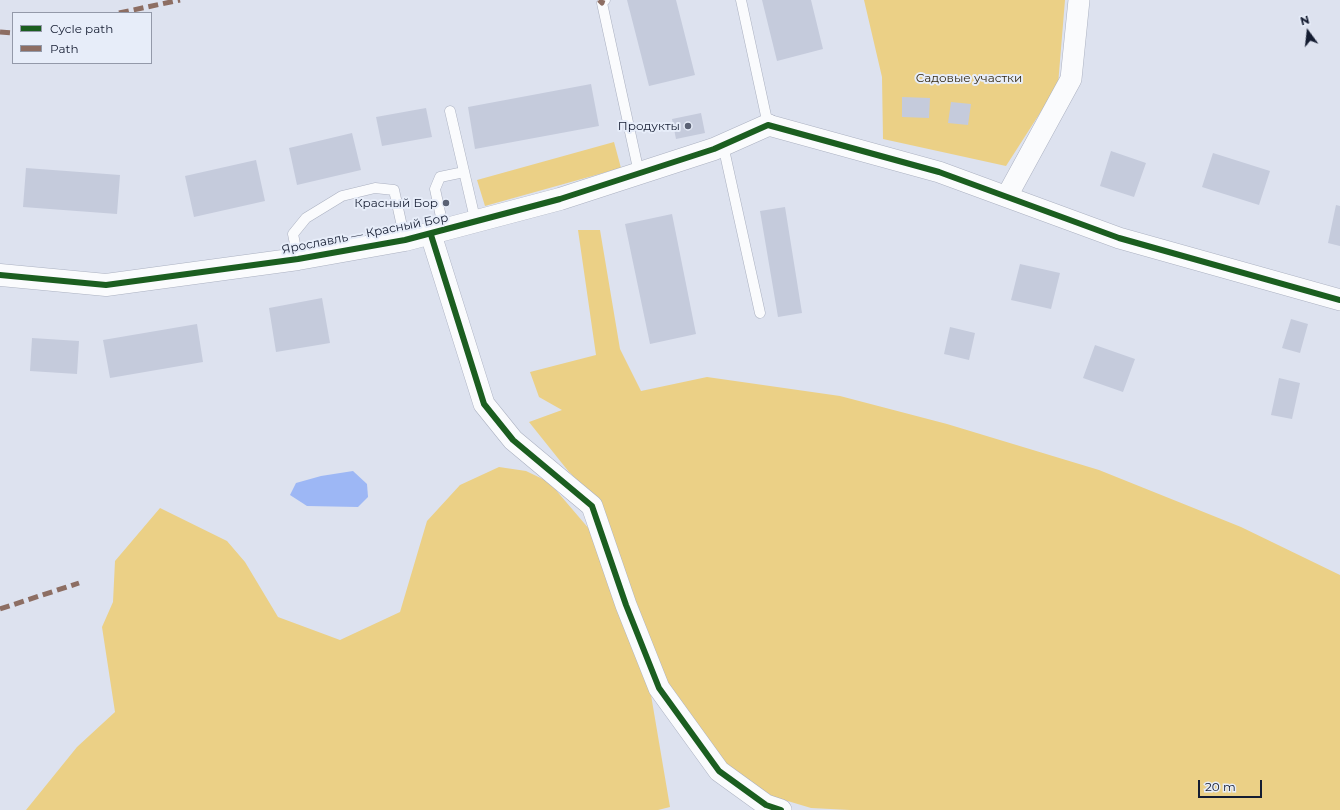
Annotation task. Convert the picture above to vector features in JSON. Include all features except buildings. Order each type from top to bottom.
[{"type":"street","points":[[1007,196],[1071,79],[1079,0]]},
{"type":"street","name":"Ярославль — Красный Бор","points":[[0,275],[106,285],[298,259],[406,240],[476,223],[560,199],[722,145],[768,125]]},
{"type":"street","points":[[768,125],[939,172],[1120,238],[1340,300]]},
{"type":"street","points":[[438,233],[484,404],[513,440],[592,506],[626,605],[659,688],[719,771],[766,805],[781,810]]},
{"type":"lane","points":[[605,0],[602,3],[640,173]]},
{"type":"lane","points":[[741,0],[768,125]]},
{"type":"lane","points":[[450,111],[476,223]]},
{"type":"lane","points":[[722,145],[760,313]]},
{"type":"lane","points":[[438,233],[434,189],[440,177],[464,172]]},
{"type":"lane","points":[[298,259],[293,234],[306,218],[342,196],[375,188],[394,190],[406,240]]},
{"type":"green space","name":"Садовые участки","points":[[864,0],[1065,0],[1058,85],[1006,166],[883,139],[882,77]]},
{"type":"green space","points":[[614,142],[621,168],[485,206],[477,180]]},
{"type":"green space","points":[[578,230],[600,230],[620,349],[641,391],[707,377],[840,396],[947,424],[1099,470],[1241,527],[1340,575],[1340,810],[850,810],[811,808],[771,796],[724,765],[668,685],[634,604],[599,501],[569,472],[529,422],[562,410],[539,397],[530,372],[596,355]]},
{"type":"green space","points":[[499,467],[526,471],[549,482],[590,530],[651,695],[670,807],[658,810],[26,810],[77,747],[115,712],[102,627],[113,602],[115,561],[160,508],[227,541],[245,562],[278,617],[340,640],[400,612],[427,521],[460,485]]},
{"type":"water","points":[[353,471],[367,484],[368,497],[358,507],[307,506],[290,495],[296,483],[321,476]]},
{"type":"marked path","points":[[124,12],[180,0]]},
{"type":"marked path","points":[[599,0],[602,3],[603,0]]},
{"type":"marked path","points":[[0,32],[12,33]]},
{"type":"marked path","points":[[0,609],[79,583]]},
{"type":"cycle path","points":[[0,275],[106,285],[298,259],[405,240],[560,199],[714,149],[768,125],[939,172],[1119,238],[1340,300]]},
{"type":"cycle path","points":[[431,235],[484,404],[513,440],[592,506],[626,605],[659,688],[719,771],[766,805],[781,810]]},
{"type":"place","name":"Продукты","points":[[688,126]]},
{"type":"place","name":"Красный Бор","points":[[446,203]]}]
